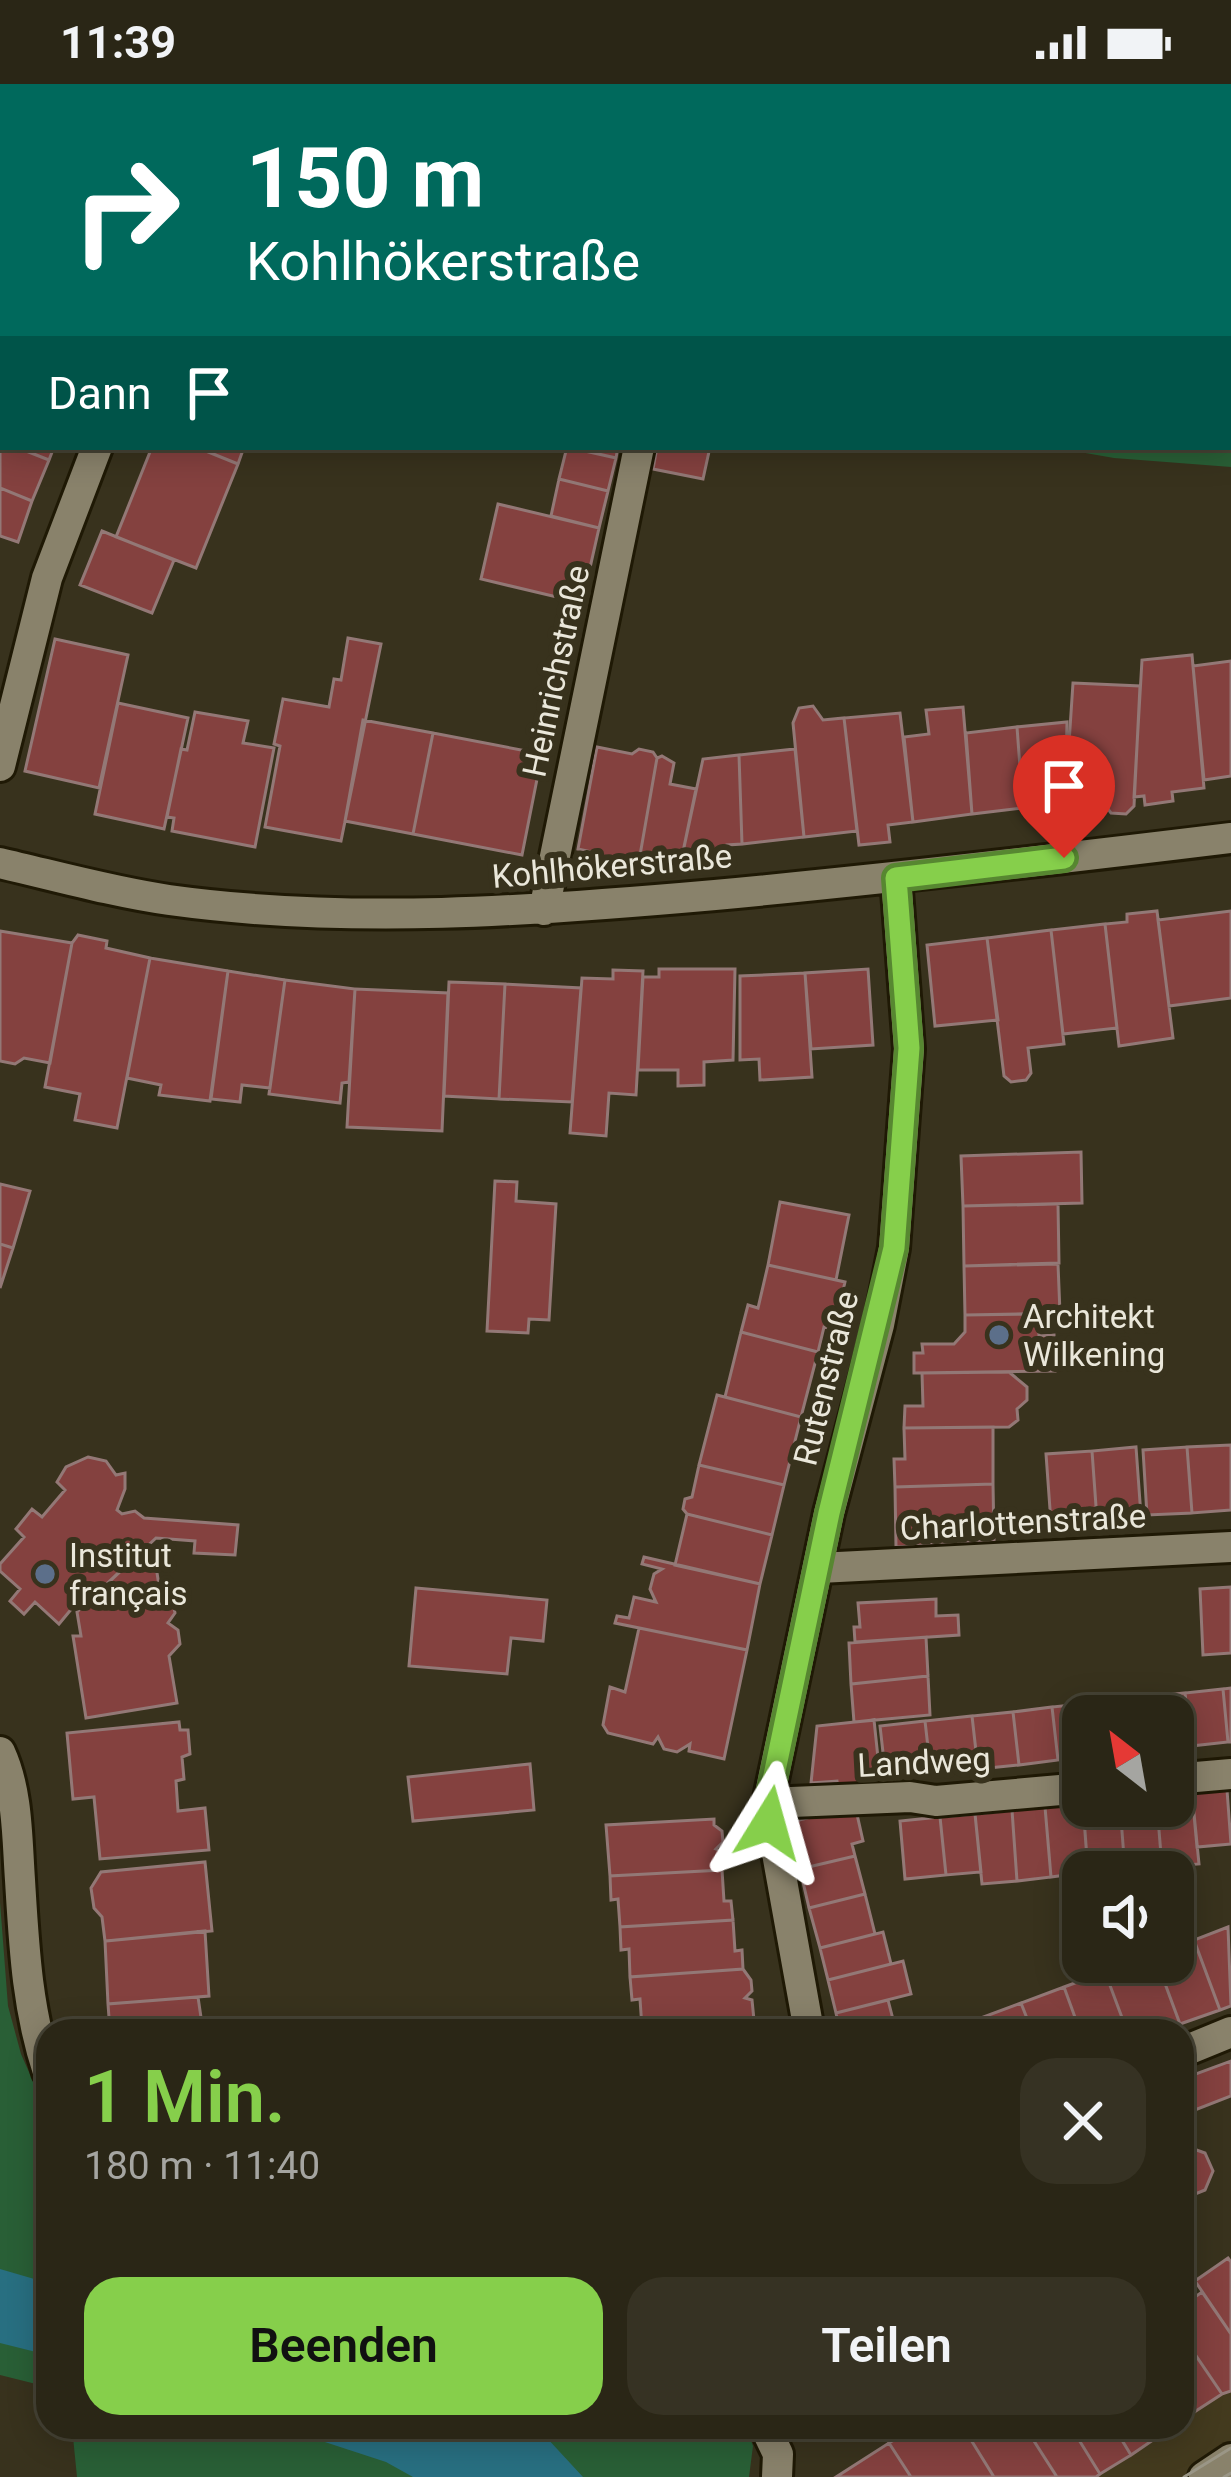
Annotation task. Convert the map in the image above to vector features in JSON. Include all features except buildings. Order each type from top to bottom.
[{"type":"street","points":[[0,766],[47,578],[96,450]]},
{"type":"street","name":"Heinrichstraße","points":[[544,910],[638,450]]},
{"type":"street","name":"Kohlhökerstraße","points":[[0,863],[166,899],[264,909],[461,914],[896,878],[1231,838]]},
{"type":"street","name":"Rutenstraße","points":[[807,2019],[768,1804],[894,1248],[909,1048],[896,878]]},
{"type":"street","name":"Charlottenstraße","points":[[819,1568],[1231,1547]]},
{"type":"street","points":[[0,1752],[16,1817],[26,1986],[36,2025]]},
{"type":"street","points":[[1194,1777],[1231,1774]]},
{"type":"street","name":"Landweg","points":[[768,1804],[910,1797],[936,1801],[1062,1789]]},
{"type":"street","points":[[1194,2047],[1231,2032]]},
{"type":"street","points":[[771,2439],[778,2455],[777,2477]]},
{"type":"street","points":[[1204,2477],[1231,2459]]},
{"type":"shaded area","points":[[1231,2300],[1231,2477],[963,2477],[1025,2439],[1194,2439],[1194,2326]]},
{"type":"green space","points":[[1068,450],[1231,450],[1231,467]]},
{"type":"green space","points":[[0,1902],[8,2006],[36,2088],[36,2384],[0,2375]]},
{"type":"green space","points":[[73,2439],[750,2439],[753,2446],[749,2477],[77,2477]]},
{"type":"water","points":[[0,2269],[36,2280],[36,2352],[0,2343]]},
{"type":"water","points":[[316,2439],[548,2439],[583,2477],[413,2477],[386,2462]]},
{"type":"tram line","points":[[1184,2477],[1231,2448]]},
{"type":"tram line","points":[[1224,2477],[1231,2473]]},
{"type":"place","name":"Architekt Wilkening","points":[[999,1335]]},
{"type":"place","name":"Institut français","points":[[45,1574]]},
{"type":"route","points":[[769,1823],[768,1804],[829,1513],[894,1248],[909,1048],[896,878],[1064,858]]}]
